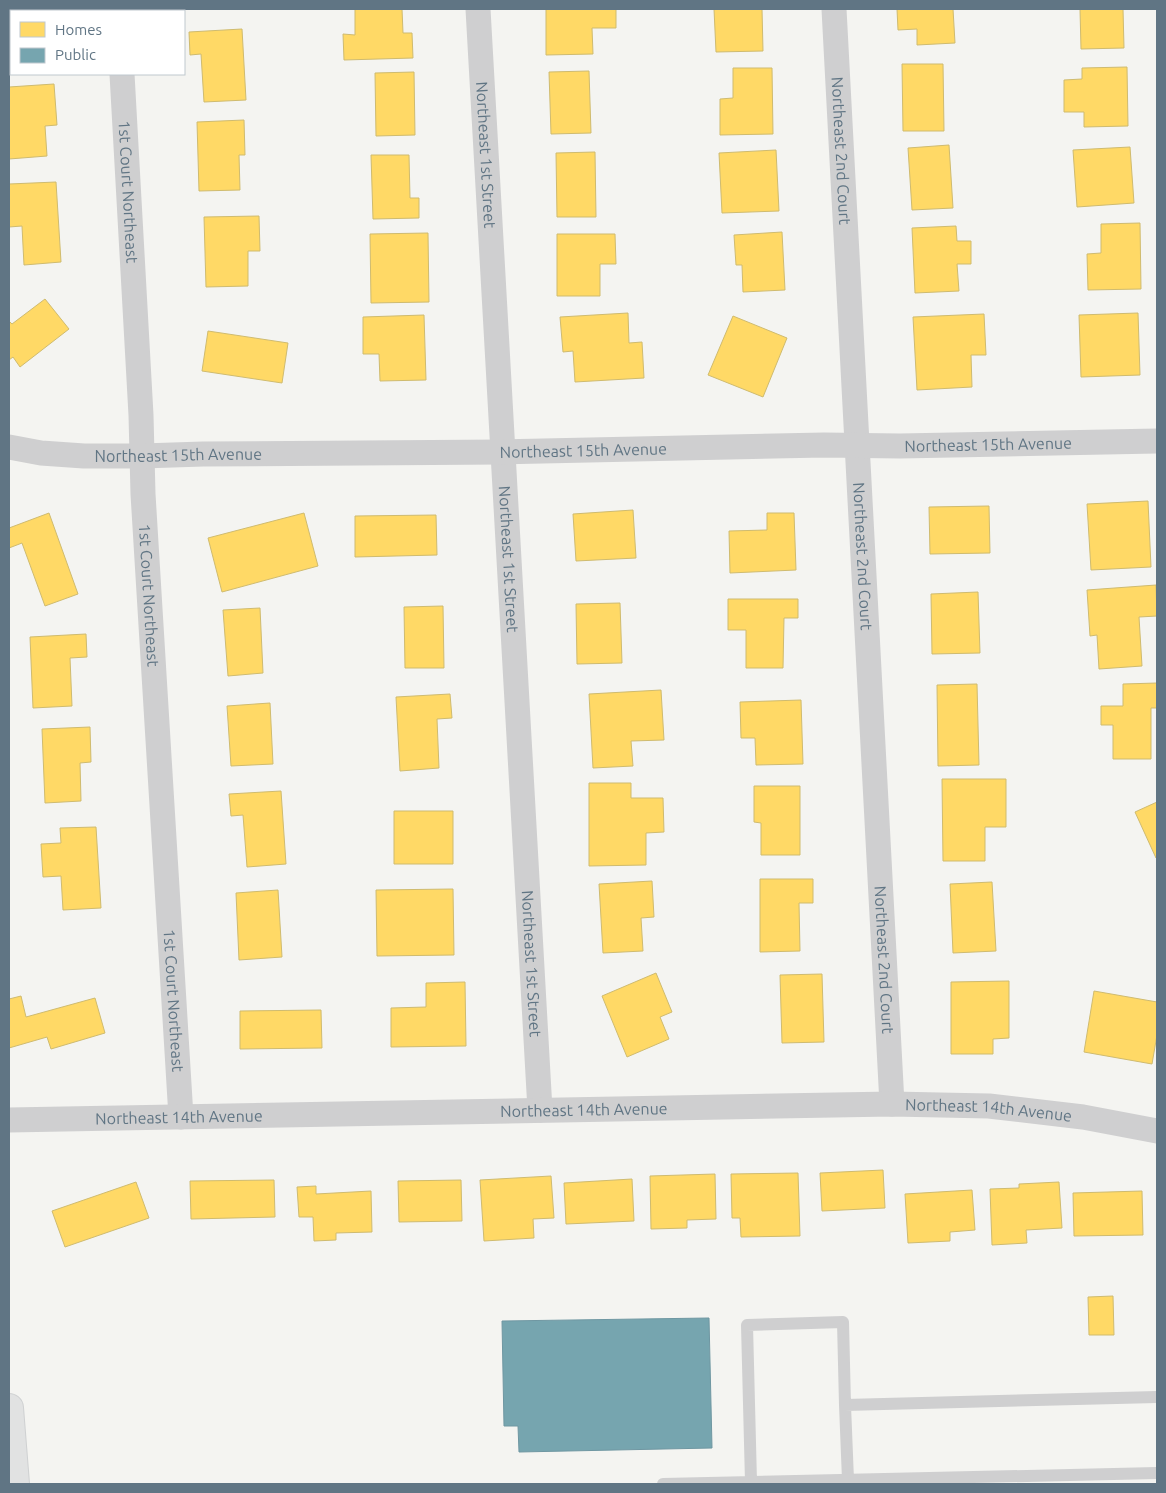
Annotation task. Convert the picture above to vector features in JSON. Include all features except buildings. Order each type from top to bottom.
[{"type":"street","name":"Northeast 1st Street","points":[[478,9],[540,1110]]},
{"type":"street","name":"Northeast 2nd Court","points":[[834,9],[892,1104]]},
{"type":"street","name":"1st Court Northeast","points":[[122,75],[142,456],[142,494],[181,1118]]},
{"type":"street","name":"Northeast 15th Avenue","points":[[9,447],[41,453],[84,456],[142,456],[1157,441]]},
{"type":"street","name":"Northeast 14th Avenue","points":[[9,1120],[892,1104],[989,1106],[1083,1117],[1157,1131]]},
{"type":"street","points":[[9,1408],[15,1484]]},
{"type":"lane","points":[[750,1482],[747,1325],[843,1322],[848,1480]]},
{"type":"lane","points":[[845,1405],[1157,1397]]},
{"type":"lane","points":[[663,1484],[1157,1473]]}]
